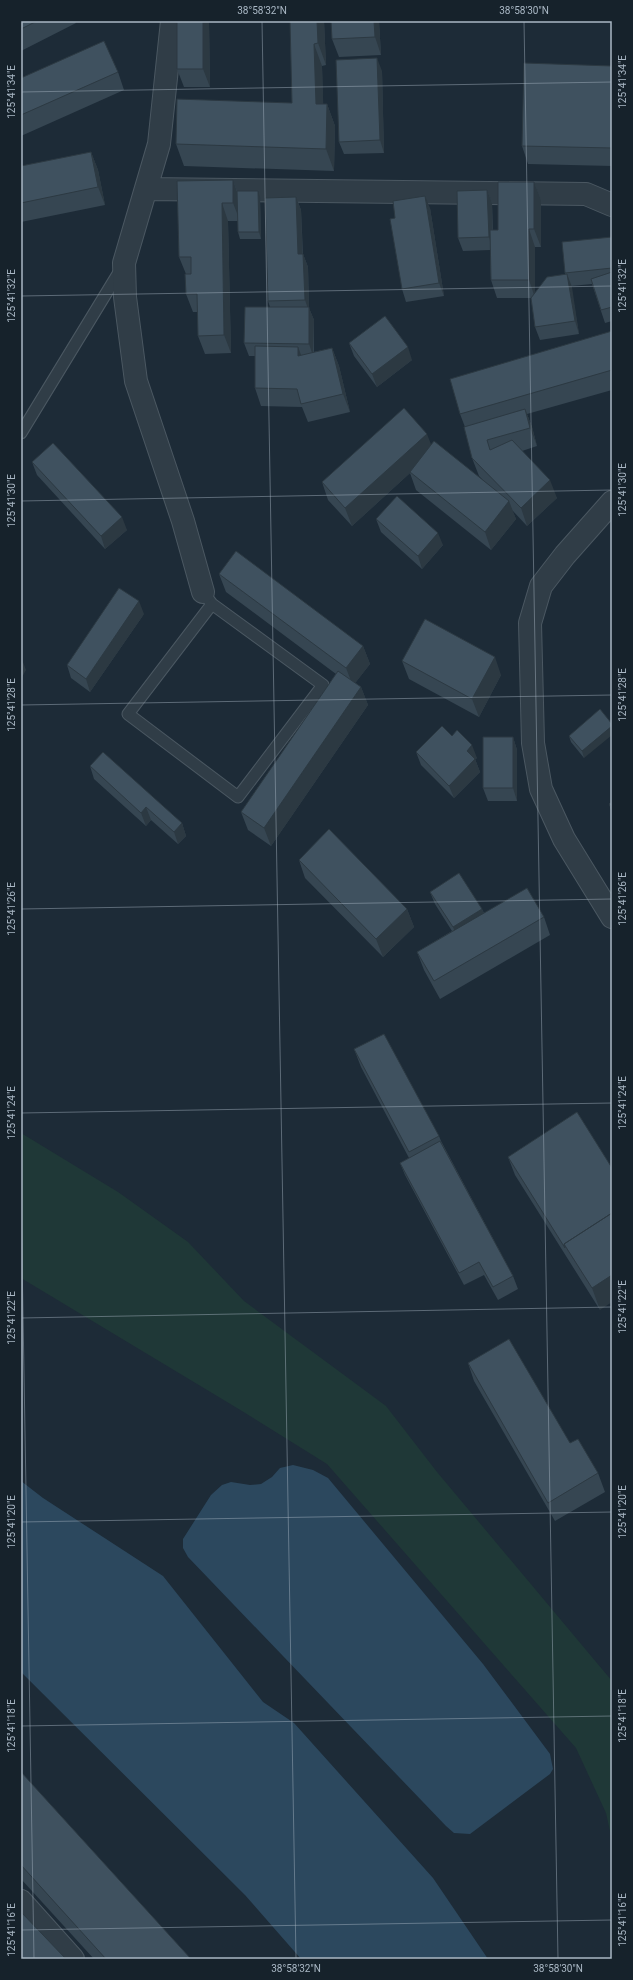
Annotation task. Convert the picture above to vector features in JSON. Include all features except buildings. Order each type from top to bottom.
[{"type":"street","points":[[172,21],[159,144],[147,190],[124,263],[124,297],[136,381],[207,598]]},
{"type":"street","points":[[147,190],[586,194],[612,205]]},
{"type":"street","points":[[612,502],[565,555],[541,586],[530,623],[533,743],[540,788],[564,839],[612,917]]},
{"type":"street","points":[[21,1901],[73,1959]]},
{"type":"lane","points":[[21,432],[124,263]]},
{"type":"lane","points":[[207,598],[322,685],[238,797],[128,714],[207,598]]},
{"type":"green space","points":[[21,1133],[118,1192],[188,1242],[244,1301],[386,1406],[437,1472],[612,1681],[612,1840],[606,1813],[576,1748],[327,1464],[21,1278]]},
{"type":"water","points":[[293,1465],[313,1470],[328,1478],[483,1664],[550,1754],[553,1769],[550,1774],[470,1834],[454,1833],[446,1826],[188,1557],[183,1548],[183,1539],[211,1495],[222,1485],[231,1482],[250,1485],[261,1484],[272,1477],[280,1468]]},
{"type":"water","points":[[21,1481],[43,1498],[163,1576],[263,1702],[294,1723],[433,1878],[488,1959],[301,1959],[245,1895],[21,1672]]}]
